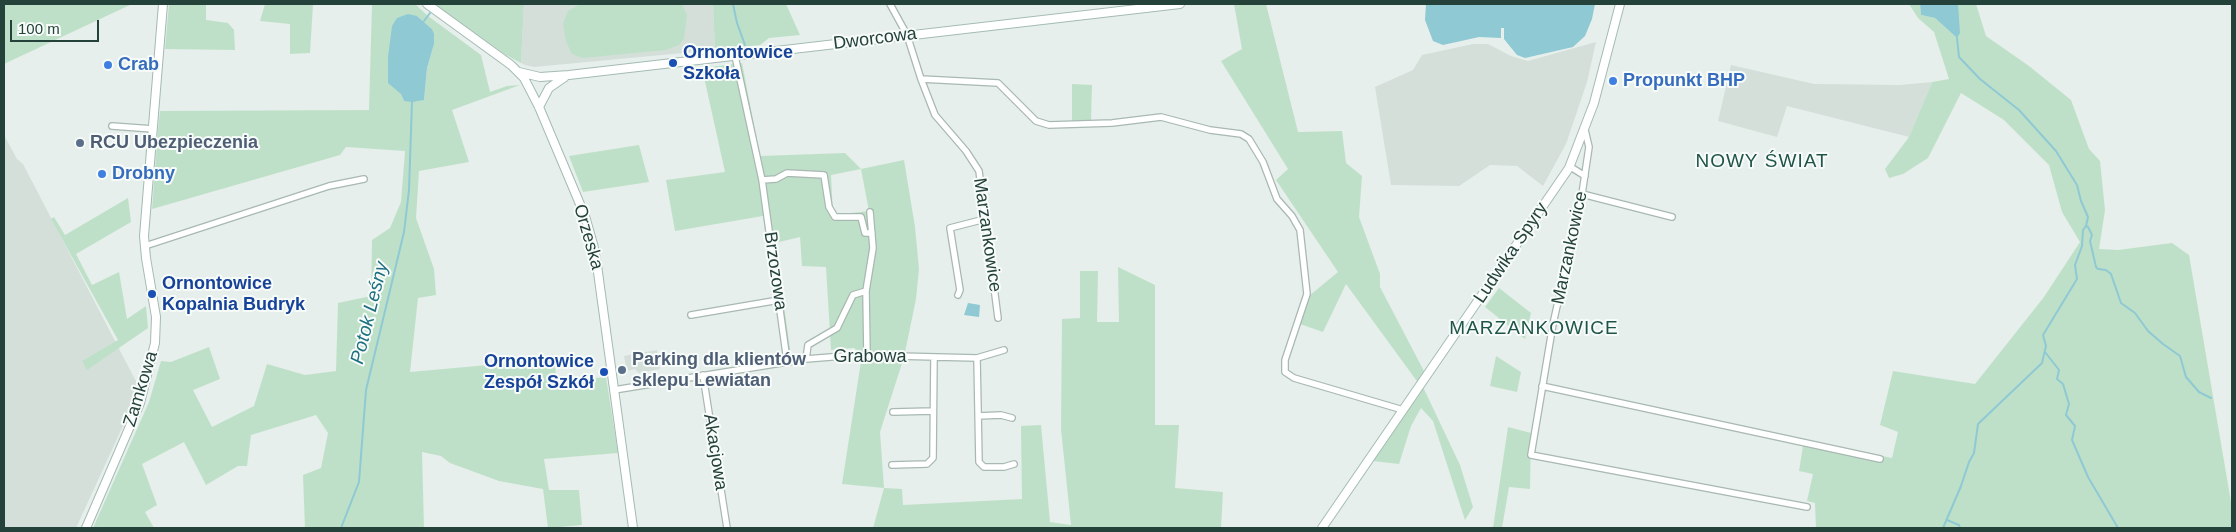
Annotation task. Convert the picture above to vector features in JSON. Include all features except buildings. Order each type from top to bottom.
[{"type":"street","name":"Zamkowa","points":[[86,528],[134,418],[153,358],[156,317],[145,246],[145,216],[163,4]]},
{"type":"street","name":"Orzeska","points":[[427,4],[519,72],[531,88],[584,216],[593,244],[633,528]]},
{"type":"street","name":"Marzankowice","points":[[890,4],[907,35],[921,79],[936,115],[966,151],[979,171],[998,318]]},
{"type":"street","name":"Dworcowa","points":[[519,72],[542,77],[569,75],[1180,4]]},
{"type":"street","name":"Ludwika Spyry","points":[[1322,528],[1570,166],[1594,103],[1620,4]]},
{"type":"street","name":"Brzozowa","points":[[735,56],[762,180],[787,361]]},
{"type":"street","name":"Dworcowa","points":[[548,89],[569,75]]},
{"type":"street","points":[[539,107],[548,89],[548,79],[542,77],[534,80],[531,88],[548,89]]},
{"type":"street","points":[[921,79],[998,83],[1036,121],[1049,125],[1161,117],[1210,130],[1241,134],[1249,139],[1263,162],[1277,199],[1292,216],[1300,230],[1307,294],[1285,360],[1285,372],[1294,378],[1404,410]]},
{"type":"street","points":[[112,126],[153,129]]},
{"type":"street","points":[[1584,130],[1589,147],[1585,176]]},
{"type":"street","name":"Marzankowice","points":[[1570,166],[1585,176],[1553,324],[1531,455],[1807,507]]},
{"type":"street","points":[[762,180],[776,179],[787,173],[824,175],[828,201],[835,217],[859,216],[863,220],[865,233],[872,233]]},
{"type":"street","points":[[145,246],[329,186],[364,179]]},
{"type":"street","points":[[1582,194],[1672,217]]},
{"type":"street","points":[[867,355],[866,291],[873,248],[870,212]]},
{"type":"street","points":[[958,295],[960,290],[950,228],[986,219]]},
{"type":"street","name":"Grabowa","points":[[806,359],[808,345],[837,328],[853,295],[866,291]]},
{"type":"street","points":[[691,315],[778,300]]},
{"type":"street","name":"Grabowa","points":[[614,390],[806,359],[867,355],[978,358],[1004,350]]},
{"type":"street","points":[[892,465],[927,464],[933,458],[934,357]]},
{"type":"street","points":[[978,358],[979,462],[984,467],[1004,467],[1014,464]]},
{"type":"street","name":"Akacjowa","points":[[703,375],[727,528]]},
{"type":"street","points":[[1542,386],[1880,459]]},
{"type":"street","points":[[893,412],[933,411]]},
{"type":"street","points":[[978,416],[1002,415],[1012,418]]},
{"type":"shaded area","points":[[524,4],[713,4],[715,50],[534,67],[525,65],[521,63]]},
{"type":"shaded area","points":[[1596,42],[1587,82],[1566,144],[1543,186],[1517,166],[1490,165],[1459,186],[1391,185],[1375,87],[1413,70],[1422,55],[1473,44],[1488,44],[1511,56],[1528,61]]},
{"type":"shaded area","points":[[1731,65],[1814,84],[1900,85],[1932,82],[1909,137],[1787,106],[1777,137],[1718,121]]},
{"type":"shaded area","points":[[4,135],[17,159],[23,164],[140,389],[76,528],[4,528]]},
{"type":"shaded area","points":[[657,350],[660,369],[639,373],[635,369],[627,371],[624,356]]},
{"type":"green space","points":[[4,4],[132,4],[4,64]]},
{"type":"green space","points":[[169,4],[206,4],[206,20],[228,23],[234,30],[235,50],[165,49]]},
{"type":"green space","points":[[265,4],[313,4],[310,53],[290,54],[290,24],[260,21]]},
{"type":"green space","points":[[372,4],[415,4],[428,16],[481,55],[490,92],[507,86],[520,85],[452,110],[469,162],[419,171],[416,218],[434,269],[436,295],[418,298],[410,372],[555,359],[556,382],[606,377],[618,453],[544,459],[549,490],[579,490],[582,525],[548,528],[543,489],[499,481],[450,463],[441,456],[422,452],[424,528],[305,528],[303,475],[321,468],[328,433],[316,415],[251,435],[247,466],[238,466],[206,485],[184,442],[142,464],[157,505],[145,512],[154,528],[93,528],[149,402],[161,361],[171,362],[209,347],[220,379],[193,390],[212,427],[254,406],[267,364],[305,375],[336,371],[338,303],[371,296],[372,240],[390,228],[401,202],[405,151],[346,147],[340,155],[152,209],[160,111],[369,110]],"holes":[[[417,16],[432,29],[434,44],[427,68],[424,100],[404,101],[401,94]]]},
{"type":"green space","points":[[433,4],[524,4],[521,63],[506,55]]},
{"type":"green space","points":[[580,4],[682,4],[687,15],[684,39],[679,45],[666,50],[583,58],[576,56],[571,53],[565,38],[563,23],[568,11]]},
{"type":"green space","points":[[713,4],[786,4],[800,35],[769,38],[760,45],[715,50]]},
{"type":"green space","points":[[1234,4],[1266,4],[1298,132],[1342,131],[1346,163],[1362,176],[1359,217],[1380,274],[1380,287],[1425,373],[1419,384],[1346,284],[1323,332],[1300,324],[1309,296],[1338,272],[1276,180],[1288,169],[1221,61],[1242,49]]},
{"type":"green space","points":[[1909,4],[1920,4],[1921,15],[1935,18],[1957,38],[1958,4],[1976,4],[1986,36],[2029,66],[2071,100],[2089,149],[2100,161],[2105,210],[2099,249],[2118,250],[2172,243],[2189,255],[2232,508],[2232,528],[1816,528],[1815,503],[1807,501],[1813,474],[1799,471],[1804,440],[1892,458],[1898,432],[1880,425],[1893,371],[1975,384],[2044,297],[2080,242],[2062,212],[2049,165],[2004,120],[1961,93],[1928,158],[1903,174],[1889,178],[1885,169],[1909,137],[1932,82],[1949,79],[1934,32],[1918,18]]},
{"type":"green space","points":[[742,63],[760,156],[845,153],[861,169],[904,160],[915,227],[919,269],[916,299],[904,357],[880,432],[884,488],[842,484],[862,355],[854,348],[831,350],[826,267],[802,266],[800,237],[775,243],[791,355],[805,358],[787,361],[783,356],[763,216],[675,231],[666,180],[725,172],[702,68]],"holes":[[[861,169],[869,211],[833,215],[831,175]]]},
{"type":"green space","points":[[1072,84],[1092,85],[1091,121],[1072,123]]},
{"type":"green space","points":[[639,145],[649,182],[583,192],[569,156]]},
{"type":"green space","points":[[128,198],[131,222],[76,254],[92,285],[119,272],[127,319],[146,306],[148,328],[87,370],[82,361],[118,340],[51,219],[54,217],[65,235]]},
{"type":"green space","points":[[1118,267],[1155,285],[1155,425],[1179,425],[1175,488],[1223,492],[1221,528],[873,528],[884,488],[902,489],[903,505],[1022,499],[1021,426],[1041,425],[1050,522],[1071,525],[1061,429],[1062,319],[1080,318],[1080,271],[1098,271],[1097,322],[1119,322]]},
{"type":"green space","points":[[1499,288],[1531,313],[1525,339],[1485,307]]},
{"type":"green space","points":[[1496,356],[1521,372],[1517,392],[1490,386]]},
{"type":"green space","points":[[1423,387],[1460,465],[1473,507],[1465,520],[1433,421],[1421,408],[1411,426],[1399,464],[1373,461]]},
{"type":"green space","points":[[1508,427],[1531,433],[1530,489],[1509,487],[1502,528],[1493,528]]},
{"type":"water","points":[[1426,4],[1595,4],[1592,19],[1585,36],[1573,47],[1525,58],[1517,55],[1504,39],[1504,28],[1501,28],[1501,38],[1479,37],[1443,45],[1433,41],[1425,20]]},
{"type":"water","points":[[1920,4],[1958,4],[1960,33],[1957,38],[1935,18],[1921,15]]},
{"type":"water","points":[[408,14],[417,16],[432,29],[434,34],[434,44],[427,68],[424,100],[412,102],[404,101],[401,94],[388,83],[388,57],[392,26],[397,18]]},
{"type":"water","points":[[968,303],[980,305],[979,317],[964,315]]},
{"type":"waterway","points":[[733,4],[745,45]]},
{"type":"waterway","points":[[424,21],[430,13]]},
{"type":"waterway","points":[[1943,528],[1974,453],[1978,424],[2042,363],[2046,346],[2043,335],[2077,279],[2075,265],[2082,246],[2083,230],[2088,217],[2077,185],[2056,151],[2019,110],[1980,79],[1959,57],[1957,38]]},
{"type":"waterway","name":"Potok Leśny","points":[[341,528],[359,482],[366,390],[404,232],[409,190],[412,102]]},
{"type":"waterway","points":[[2086,226],[2092,235],[2090,241],[2096,267],[2106,270],[2111,274],[2121,303],[2135,313],[2148,331],[2180,356],[2186,377],[2199,392],[2211,398]]},
{"type":"waterway","points":[[2045,352],[2059,370],[2057,379],[2063,384],[2069,404],[2066,415],[2075,426],[2072,440],[2088,477],[2118,528]]},
{"type":"waterway","points":[[1947,520],[1959,525],[1960,528]]},
{"type":"place","name":"Ornontowice Szkoła","points":[[673,63]]},
{"type":"place","name":"Crab","points":[[108,65]]},
{"type":"place","name":"Propunkt BHP","points":[[1613,81]]},
{"type":"place","name":"RCU Ubezpieczenia","points":[[80,143]]},
{"type":"place","name":"Drobny","points":[[102,174]]},
{"type":"place","name":"Ornontowice Kopalnia Budryk","points":[[152,294]]},
{"type":"place","name":"Parking dla klientów sklepu Lewiatan","points":[[622,370]]},
{"type":"place","name":"Ornontowice Zespół Szkół","points":[[604,372]]},
{"type":"district","name":"NOWY ŚWIAT","points":[[1762,162]]},
{"type":"district","name":"MARZANKOWICE","points":[[1534,329]]}]
